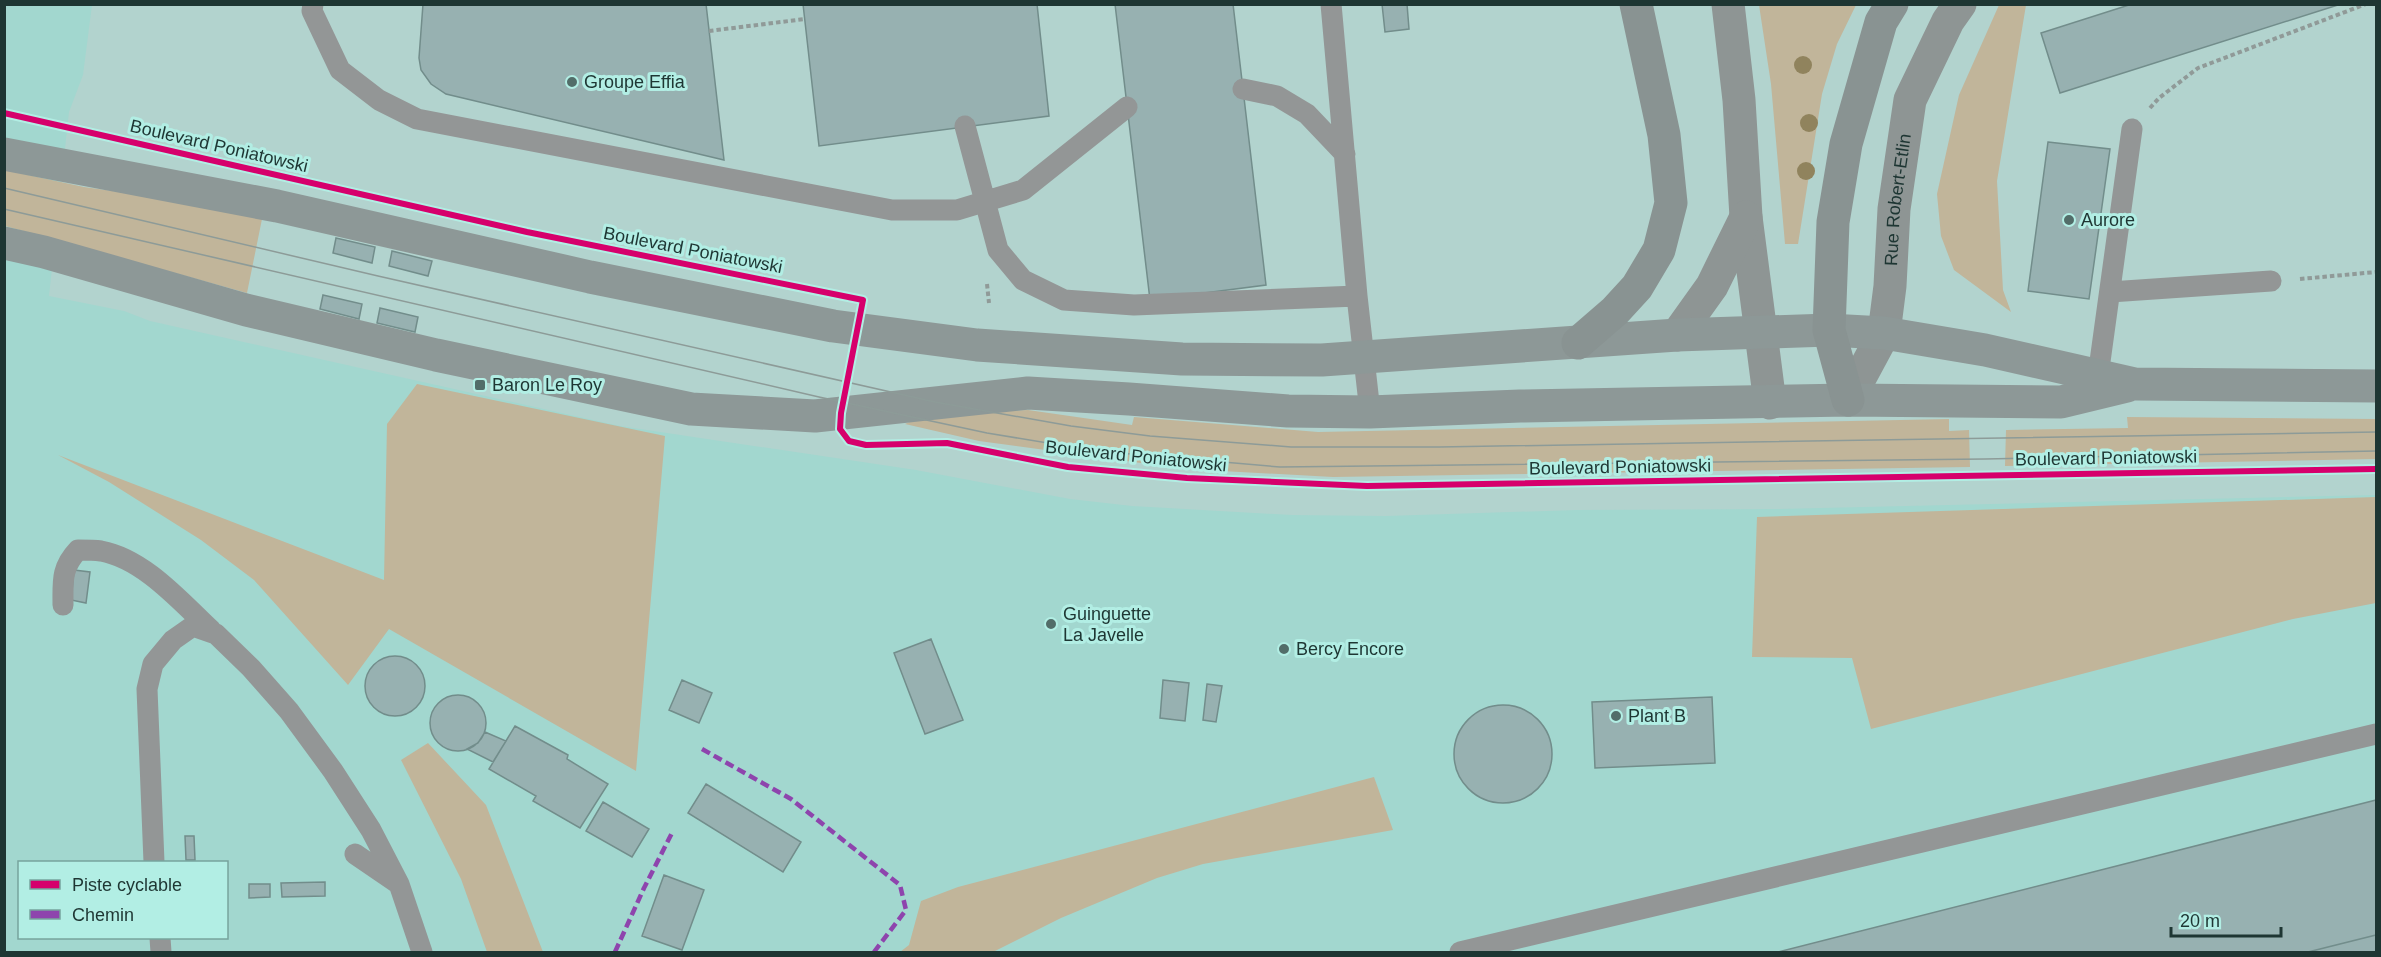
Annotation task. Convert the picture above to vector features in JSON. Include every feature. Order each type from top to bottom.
[{"type":"highway","points":[[1578,343],[1615,311],[1637,287],[1659,250],[1671,203],[1664,135],[1636,4]]},
{"type":"highway","points":[[1848,400],[1829,330],[1833,222],[1846,144],[1887,13]]},
{"type":"main road","points":[[1728,4],[1739,99],[1746,218],[1770,403]]},
{"type":"main road","name":"Rue Robert-Etlin","points":[[1848,400],[1884,333],[1890,286],[1894,209],[1910,100],[1948,21],[1960,4]]},
{"type":"main road","points":[[4,154],[277,206],[590,277],[833,326],[977,345],[1182,359],[1311,360],[1677,335],[1829,330],[1884,333],[1985,350],[2135,384],[2376,386]]},
{"type":"main road","points":[[1677,335],[1712,286],[1746,218]]},
{"type":"main road","points":[[4,243],[44,252],[246,310],[436,355],[691,409],[815,416],[1028,393],[1288,411],[1370,412],[1520,406],[1848,400],[2061,402],[2135,384]]},
{"type":"lane","points":[[313,4],[312,11],[340,70],[379,100],[417,118],[892,210],[957,210],[1023,190],[1127,107]]},
{"type":"lane","points":[[1331,4],[1357,296],[1370,412]]},
{"type":"lane","points":[[1243,89],[1277,96],[1307,114],[1346,154]]},
{"type":"lane","points":[[965,126],[998,250],[1023,280],[1064,300],[1134,305],[1357,296]]},
{"type":"lane","points":[[2098,376],[2132,129]]},
{"type":"lane","points":[[2110,292],[2271,281]]},
{"type":"lane","points":[[63,605],[63,579],[67,561],[78,550],[100,551],[122,557],[149,575],[216,634],[251,668],[289,711],[333,771],[371,830],[399,884],[422,952]]},
{"type":"lane","points":[[154,861],[147,689],[153,664],[172,640],[193,626],[216,634]]},
{"type":"lane","points":[[1460,952],[2376,734]]},
{"type":"lane","points":[[355,854],[399,884]]},
{"type":"path","points":[[2132,129],[2159,98],[2198,68],[2366,4]]},
{"type":"path","points":[[709,32],[805,19]]},
{"type":"path","points":[[2328,276],[2376,272]]},
{"type":"path","points":[[987,283],[989,303]]},
{"type":"shaded area","points":[[5,5],[92,5],[83,75],[69,112],[49,296],[124,311],[150,321],[620,426],[916,470],[1070,499],[1132,506],[1292,515],[1386,516],[1576,510],[1775,509],[2376,495],[2376,952],[5,952]]},
{"type":"shaded area","points":[[1759,5],[1856,5],[1837,44],[1822,94],[1798,244],[1785,244],[1771,84]]},
{"type":"shaded area","points":[[1999,5],[2026,5],[1997,181],[2003,290],[2011,312],[1954,270],[1941,236],[1937,194],[1959,95]]},
{"type":"shaded area","points":[[5,170],[84,187],[191,202],[262,219],[247,293],[5,226]]},
{"type":"shaded area","points":[[417,384],[665,436],[636,771],[389,629],[348,685],[254,580],[201,540],[109,482],[58,455],[384,580],[387,424]]},
{"type":"shaded area","points":[[1028,410],[1132,425],[1134,417],[1318,432],[1949,419],[1949,431],[1969,430],[1970,467],[1333,477],[1185,469],[979,441],[905,424],[947,414]]},
{"type":"shaded area","points":[[2127,417],[2376,419],[2376,459],[2005,466],[2006,430],[2128,428]]},
{"type":"shaded area","points":[[2376,497],[2376,603],[2293,619],[1871,729],[1852,658],[1752,657],[1757,517]]},
{"type":"shaded area","points":[[428,743],[486,805],[543,952],[487,952],[461,879],[401,760]]},
{"type":"shaded area","points":[[1374,777],[1393,830],[1203,864],[1157,878],[1061,918],[993,952],[900,952],[909,945],[921,901],[958,887]]},
{"type":"building","name":"Groupe Effia","points":[[423,4],[706,4],[724,160],[446,94],[431,84],[421,70],[419,58]]},
{"type":"building","points":[[803,4],[1037,4],[1049,116],[819,146]]},
{"type":"building","points":[[1115,4],[1233,4],[1266,285],[1150,300]]},
{"type":"building","points":[[1382,4],[1407,4],[1409,29],[1385,32]]},
{"type":"building","points":[[2132,4],[2341,4],[2060,93],[2041,33]]},
{"type":"building","name":"Aurore","points":[[2048,142],[2110,149],[2089,299],[2028,291]]},
{"type":"building","points":[[336,238],[375,247],[372,263],[333,253]]},
{"type":"building","points":[[392,251],[432,261],[428,276],[389,266]]},
{"type":"building","points":[[323,295],[362,304],[359,319],[320,309]]},
{"type":"building","points":[[380,308],[418,317],[415,332],[377,323]]},
{"type":"building","points":[[74,570],[90,572],[86,603],[71,600]]},
{"type":"building","points":[[931,639],[963,720],[925,734],[894,653]]},
{"type":"building","points":[[395,656],[412,661],[420,669],[425,686],[420,703],[412,711],[395,716],[378,711],[370,703],[365,686],[370,669],[378,661]]},
{"type":"building","points":[[682,680],[712,693],[699,723],[669,710]]},
{"type":"building","points":[[1163,680],[1189,683],[1185,721],[1160,718]]},
{"type":"building","points":[[1207,684],[1222,686],[1216,722],[1203,720]]},
{"type":"building","points":[[458,695],[469,697],[478,703],[484,712],[486,723],[484,734],[478,743],[469,749],[458,751],[447,749],[438,743],[432,734],[430,723],[432,712],[438,703],[447,697]]},
{"type":"building","points":[[1712,697],[1715,763],[1595,768],[1592,702]]},
{"type":"building","points":[[1503,705],[1522,709],[1537,720],[1548,735],[1552,754],[1548,773],[1537,788],[1522,799],[1503,803],[1484,799],[1469,788],[1458,773],[1454,754],[1458,735],[1469,720],[1484,709]]},
{"type":"building","points":[[515,726],[568,755],[567,759],[608,784],[580,828],[533,801],[536,796],[489,769]]},
{"type":"building","points":[[485,732],[506,741],[493,762],[467,749],[478,743]]},
{"type":"building","points":[[706,784],[801,842],[783,872],[688,813]]},
{"type":"building","points":[[2376,800],[2376,935],[2308,952],[1778,952]]},
{"type":"building","points":[[603,802],[649,829],[632,857],[586,831]]},
{"type":"building","points":[[185,836],[194,836],[195,860],[186,860]]},
{"type":"building","points":[[664,875],[704,890],[682,950],[642,936]]},
{"type":"building","points":[[325,882],[325,896],[282,897],[281,883]]},
{"type":"building","points":[[249,884],[270,884],[270,897],[249,898]]},
{"type":"building","points":[[2376,935],[2376,952],[2308,952]]},
{"type":"tram line","points":[[4,188],[378,276],[935,402],[1071,426],[1150,436],[1291,447],[1439,447],[2376,432]]},
{"type":"tram line","points":[[4,209],[819,397],[987,433],[1096,451],[1280,467],[1985,459],[2376,451]]},
{"type":"marked path","points":[[702,749],[791,799],[900,885],[906,910],[874,952]]},
{"type":"marked path","points":[[615,952],[672,833]]},
{"type":"cycle path","name":"Boulevard Poniatowski","points":[[4,113],[527,232],[863,300],[841,413],[840,429],[849,441],[866,445],[947,443],[1068,467],[1187,478],[1367,486],[2376,469]]},
{"type":"place","name":"Groupe Effia","points":[[572,82]]},
{"type":"place","name":"Aurore","points":[[2069,220]]},
{"type":"place","name":"Baron Le Roy","points":[[480,385]]},
{"type":"place","name":"Guinguette La Javelle","points":[[1051,624]]},
{"type":"place","name":"Bercy Encore","points":[[1284,649]]},
{"type":"place","name":"Plant B","points":[[1616,716]]}]
